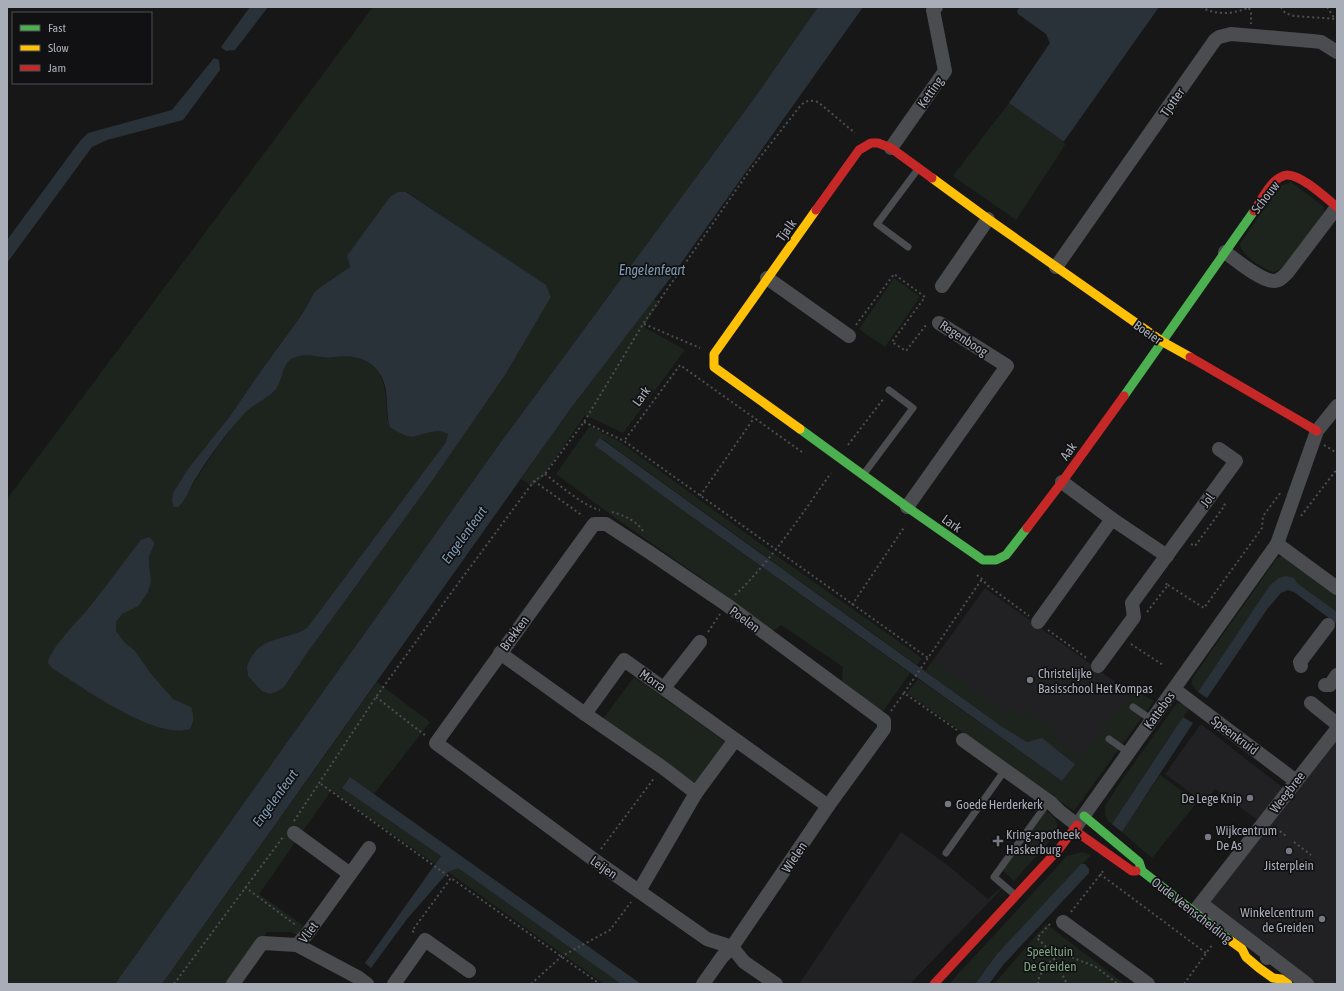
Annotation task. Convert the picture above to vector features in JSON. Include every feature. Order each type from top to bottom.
[{"type":"street","name":"Ketting","points":[[891,148],[945,71],[934,10],[936,7]]},
{"type":"street","name":"Tjotter","points":[[1056,267],[1215,40],[1225,34],[1251,35],[1321,42],[1337,52]]},
{"type":"street","points":[[867,143],[879,143],[891,148]]},
{"type":"street","name":"Tjalk","points":[[714,354],[859,150],[867,143]]},
{"type":"street","name":"Boeier","points":[[891,148],[988,220],[1163,342],[1317,431]]},
{"type":"street","name":"Schouw","points":[[1163,342],[1225,252],[1274,182],[1288,175],[1297,177],[1337,207],[1282,278],[1274,281],[1263,279],[1225,252]]},
{"type":"street","points":[[942,286],[988,220]]},
{"type":"street","points":[[767,278],[849,336]]},
{"type":"street","name":"Regenboog","points":[[906,507],[1007,366],[939,323]]},
{"type":"street","name":"Aak","points":[[983,560],[996,560],[1006,555],[1062,482],[1163,342]]},
{"type":"street","name":"Lark","points":[[714,354],[714,367],[906,507],[983,560]]},
{"type":"street","name":"Kattebos","points":[[934,984],[1059,849],[1277,544],[1317,431],[1337,406]]},
{"type":"street","name":"Jol","points":[[1098,666],[1134,617],[1132,603],[1236,461],[1219,449]]},
{"type":"street","points":[[1062,482],[1166,556]]},
{"type":"street","points":[[1038,622],[1112,519]]},
{"type":"street","name":"Brekken","points":[[436,743],[500,652],[594,524]]},
{"type":"street","name":"Poelen","points":[[594,524],[606,524],[727,605],[884,725]]},
{"type":"street","points":[[1277,544],[1337,588]]},
{"type":"street","points":[[1301,666],[1300,662],[1328,625]]},
{"type":"street","points":[[664,688],[700,642]]},
{"type":"street","points":[[500,652],[585,714],[662,767],[696,793]]},
{"type":"street","name":"Morra","points":[[585,714],[624,660],[828,806]]},
{"type":"street","points":[[1325,685],[1330,684],[1337,675]]},
{"type":"street","name":"Speenkruid","points":[[1174,689],[1296,781]]},
{"type":"street","points":[[1311,703],[1337,724]]},
{"type":"street","name":"Wielen","points":[[704,984],[722,958],[732,947],[884,725]]},
{"type":"street","name":"Weegbree","points":[[1200,909],[1256,826],[1296,781],[1337,729]]},
{"type":"street","name":"Oude Veenscheiding","points":[[962,737],[1049,801],[1059,811],[1139,862],[1142,871]]},
{"type":"street","points":[[638,891],[696,793],[735,740]]},
{"type":"street","name":"Leijen","points":[[436,743],[593,859],[707,939],[732,947]]},
{"type":"street","name":"Oude Veenscheiding","points":[[1078,824],[1132,871],[1142,871],[1200,909],[1242,948],[1246,957],[1273,978],[1285,981]]},
{"type":"street","points":[[290,830],[350,874]]},
{"type":"street","name":"Vliet","points":[[367,984],[359,978],[297,945],[307,934],[369,848]]},
{"type":"street","points":[[1200,909],[1307,984]]},
{"type":"street","points":[[1057,922],[1148,984]]},
{"type":"street","points":[[394,984],[425,940],[469,971]]},
{"type":"street","points":[[233,984],[262,943],[297,945]]},
{"type":"street","points":[[732,947],[744,962],[776,984]]},
{"type":"street","points":[[1152,984],[1154,982],[1157,984]]},
{"type":"lane","points":[[908,247],[877,224],[918,168]]},
{"type":"lane","points":[[863,475],[913,408],[890,390]]},
{"type":"lane","points":[[1133,707],[1152,720]]},
{"type":"lane","points":[[1109,739],[1129,753]]},
{"type":"lane","points":[[946,853],[1005,770]]},
{"type":"lane","points":[[1016,896],[994,877],[1049,801]]},
{"type":"path","points":[[1201,7],[1212,12],[1219,13],[1237,12],[1249,7],[1251,17],[1251,35]]},
{"type":"path","points":[[1281,7],[1285,13],[1294,16],[1336,19]]},
{"type":"path","points":[[1327,7],[1336,19]]},
{"type":"path","points":[[174,984],[245,887],[290,830],[376,697],[454,588],[534,481],[544,474],[584,422],[643,324],[750,170],[801,105],[810,100],[818,102],[867,143]]},
{"type":"path","name":"Regenboog","points":[[849,336],[894,274],[925,297],[892,342],[906,351],[931,317],[939,323]]},
{"type":"path","points":[[643,324],[714,354]]},
{"type":"path","name":"Lark","points":[[624,441],[680,364],[806,455]]},
{"type":"path","points":[[845,449],[890,390]]},
{"type":"path","points":[[700,496],[764,403]]},
{"type":"path","points":[[584,422],[624,441],[928,658]]},
{"type":"path","points":[[1323,444],[1337,453]]},
{"type":"path","points":[[1299,520],[1337,469]]},
{"type":"path","points":[[759,570],[776,550],[831,473]]},
{"type":"path","points":[[534,481],[594,524]]},
{"type":"path","points":[[1168,585],[1204,608],[1262,528],[1263,516],[1282,490]]},
{"type":"path","points":[[852,604],[906,527],[906,507]]},
{"type":"path","points":[[899,522],[906,527]]},
{"type":"path","points":[[884,725],[912,681],[982,579],[976,574]]},
{"type":"path","points":[[1120,637],[1163,665]]},
{"type":"path","points":[[904,693],[962,737]]},
{"type":"path","points":[[376,697],[436,743]]},
{"type":"path","points":[[593,859],[662,767]]},
{"type":"path","points":[[320,783],[600,984]]},
{"type":"path","points":[[1275,828],[1286,836]]},
{"type":"path","points":[[1294,842],[1311,855]]},
{"type":"path","points":[[1100,874],[1206,953]]},
{"type":"path","points":[[425,940],[412,931],[451,878]]},
{"type":"path","points":[[245,887],[307,934]]},
{"type":"path","points":[[531,984],[562,956],[610,930],[638,891]]},
{"type":"path","points":[[1057,922],[1037,938],[1041,941],[1054,959],[1067,984]]},
{"type":"path","points":[[1184,984],[1215,940]]},
{"type":"path","points":[[1038,984],[1039,977],[1048,963],[1058,956],[1066,955],[1096,967],[1118,984]]},
{"type":"shaded area","name":"Christelijke Basisschool Het Kompas","points":[[985,588],[1132,694],[1083,763],[1027,735],[929,666]]},
{"type":"shaded area","points":[[1201,724],[1291,794],[1337,737],[1337,984],[1310,984],[1207,906],[1267,827],[1215,789],[1204,803],[1165,774]]},
{"type":"shaded area","points":[[901,832],[946,864],[988,899],[1010,880],[910,984],[799,984]]},
{"type":"green space","points":[[373,7],[818,7],[753,100],[498,446],[115,984],[7,984],[7,499]],"holes":[[[398,192],[407,192],[546,286],[551,297],[505,375],[432,481],[284,687],[263,645],[300,632],[307,628],[446,442],[448,434],[387,419],[384,386],[376,369],[369,363],[347,356],[326,358],[306,355],[298,356],[287,362],[276,389],[269,396],[253,406],[237,422],[204,466],[182,503],[188,469],[230,416],[301,316],[308,302],[322,286],[350,267],[348,260]]]},
{"type":"green space","points":[[1009,103],[1063,141],[1065,145],[1016,220],[953,176]]},
{"type":"green space","points":[[1291,182],[1324,207],[1324,211],[1320,219],[1282,268],[1274,272],[1265,268],[1244,253],[1240,244],[1279,186]]},
{"type":"green space","points":[[894,278],[920,297],[885,347],[859,329]]},
{"type":"green space","points":[[654,299],[660,303],[644,327],[685,350],[623,433],[585,415],[542,478],[532,486],[521,479],[571,408]]},
{"type":"green space","points":[[590,426],[620,442],[780,558],[922,658],[917,665],[601,438],[594,445],[910,673],[882,713],[842,681],[843,667],[781,625],[772,632],[707,582],[618,520],[556,474]]},
{"type":"green space","points":[[1282,556],[1337,595],[1337,612],[1297,583],[1293,578],[1270,585],[1198,692],[1192,685],[1193,677],[1277,558]]},
{"type":"green space","points":[[932,661],[1005,714],[1010,708],[1022,716],[1027,711],[1059,733],[1055,738],[1081,757],[1134,690],[1154,701],[1074,811],[907,693],[918,679],[1062,781],[1075,764],[1043,738],[1027,742],[1004,728],[925,671]]},
{"type":"green space","points":[[634,677],[727,743],[694,786],[603,719]]},
{"type":"green space","points":[[377,682],[430,722],[374,794],[350,777],[342,788],[441,856],[435,864],[331,791],[259,894],[304,926],[298,935],[291,932],[267,932],[229,984],[162,984]]},
{"type":"green space","points":[[1177,703],[1185,705],[1189,708],[1112,824],[1108,821],[1105,814],[1105,806]]},
{"type":"green space","points":[[1160,775],[1197,802],[1152,858],[1122,832]]},
{"type":"green space","points":[[1045,812],[1052,815],[1056,820],[1056,834],[1014,881],[1002,870],[1015,853],[1021,853],[1032,838],[1030,832]]},
{"type":"green space","points":[[1082,852],[1091,855],[997,954],[975,984],[949,984],[1067,856]]},
{"type":"green space","points":[[452,868],[458,868],[621,984],[604,984],[448,872]]},
{"type":"green space","name":"Speeltuin De Greiden","points":[[1046,924],[1125,984],[994,984]]},
{"type":"water","points":[[250,7],[268,7],[235,50],[226,51],[221,47]]},
{"type":"water","name":"Engelenfeart","points":[[818,7],[863,7],[672,276],[571,408],[162,984],[115,984],[498,446],[753,100]]},
{"type":"water","points":[[1020,7],[1159,7],[1063,141],[1009,103],[1050,43],[1046,34],[1018,14],[1017,11]]},
{"type":"water","points":[[214,58],[219,60],[220,70],[183,120],[107,140],[92,147],[7,263],[7,240],[80,141],[88,133],[172,110]]},
{"type":"water","points":[[398,192],[406,192],[546,285],[551,297],[505,375],[432,481],[284,687],[270,694],[262,691],[248,676],[247,666],[254,654],[266,643],[307,628],[446,442],[448,434],[437,431],[416,436],[407,436],[390,427],[386,388],[381,376],[373,365],[361,359],[349,356],[325,358],[306,355],[296,357],[291,359],[285,366],[279,385],[276,389],[247,411],[217,447],[178,507],[174,507],[172,502],[173,493],[188,469],[230,416],[301,316],[314,293],[350,267],[347,256],[390,197]]},
{"type":"water","points":[[600,438],[1004,728],[1027,742],[1042,738],[1075,764],[1062,781],[674,504],[594,445]]},
{"type":"water","points":[[149,537],[154,542],[154,545],[149,556],[151,582],[148,592],[138,606],[122,614],[116,622],[116,631],[124,642],[135,651],[151,674],[173,699],[191,707],[193,718],[190,729],[175,730],[158,727],[139,720],[100,699],[52,668],[48,663],[50,656],[60,641],[92,604],[141,540]]},
{"type":"water","points":[[1286,576],[1294,578],[1297,583],[1337,612],[1337,624],[1294,592],[1288,590],[1281,593],[1268,608],[1207,698],[1198,692],[1270,585],[1279,578]]},
{"type":"water","points":[[1183,717],[1193,723],[1122,832],[1112,824]]},
{"type":"water","points":[[350,777],[641,984],[621,984],[458,868],[448,872],[407,919],[371,968],[365,963],[441,856],[342,788]]},
{"type":"water","points":[[1081,864],[1085,864],[1089,869],[1089,873],[1003,965],[989,984],[975,984],[997,954]]},
{"type":"traffic: fast","points":[[1124,396],[1254,211]]},
{"type":"traffic: fast","points":[[800,429],[983,560],[996,560],[1006,555],[1027,528]]},
{"type":"traffic: fast","points":[[1084,816],[1139,862],[1142,871],[1231,941]]},
{"type":"traffic: slow","points":[[932,178],[1163,342],[1190,357]]},
{"type":"traffic: slow","points":[[800,429],[714,367],[714,354],[816,210]]},
{"type":"traffic: slow","points":[[1231,941],[1242,949],[1246,957],[1259,968],[1273,978],[1281,979],[1288,984]]},
{"type":"traffic: jam","points":[[816,210],[859,150],[871,143],[878,143],[891,148],[932,178]]},
{"type":"traffic: jam","points":[[1254,211],[1271,185],[1278,178],[1287,175],[1293,176],[1307,183],[1337,207]]},
{"type":"traffic: jam","points":[[1190,357],[1317,431]]},
{"type":"traffic: jam","points":[[1027,528],[1124,396]]},
{"type":"traffic: jam","points":[[934,984],[1059,849],[1077,825]]},
{"type":"traffic: jam","points":[[1074,830],[1132,871],[1136,871]]},
{"type":"place","name":"Christelijke Basisschool Het Kompas","points":[[1030,680]]},
{"type":"place","name":"De Lege Knip","points":[[1250,798]]},
{"type":"place","name":"Goede Herderkerk","points":[[948,804]]},
{"type":"place","name":"Wijkcentrum De As","points":[[1208,837]]},
{"type":"place","name":"Kring-apotheek Haskerburg","points":[[998,841]]},
{"type":"place","name":"Jisterplein","points":[[1289,851]]},
{"type":"place","name":"Winkelcentrum de Greiden","points":[[1322,919]]}]
